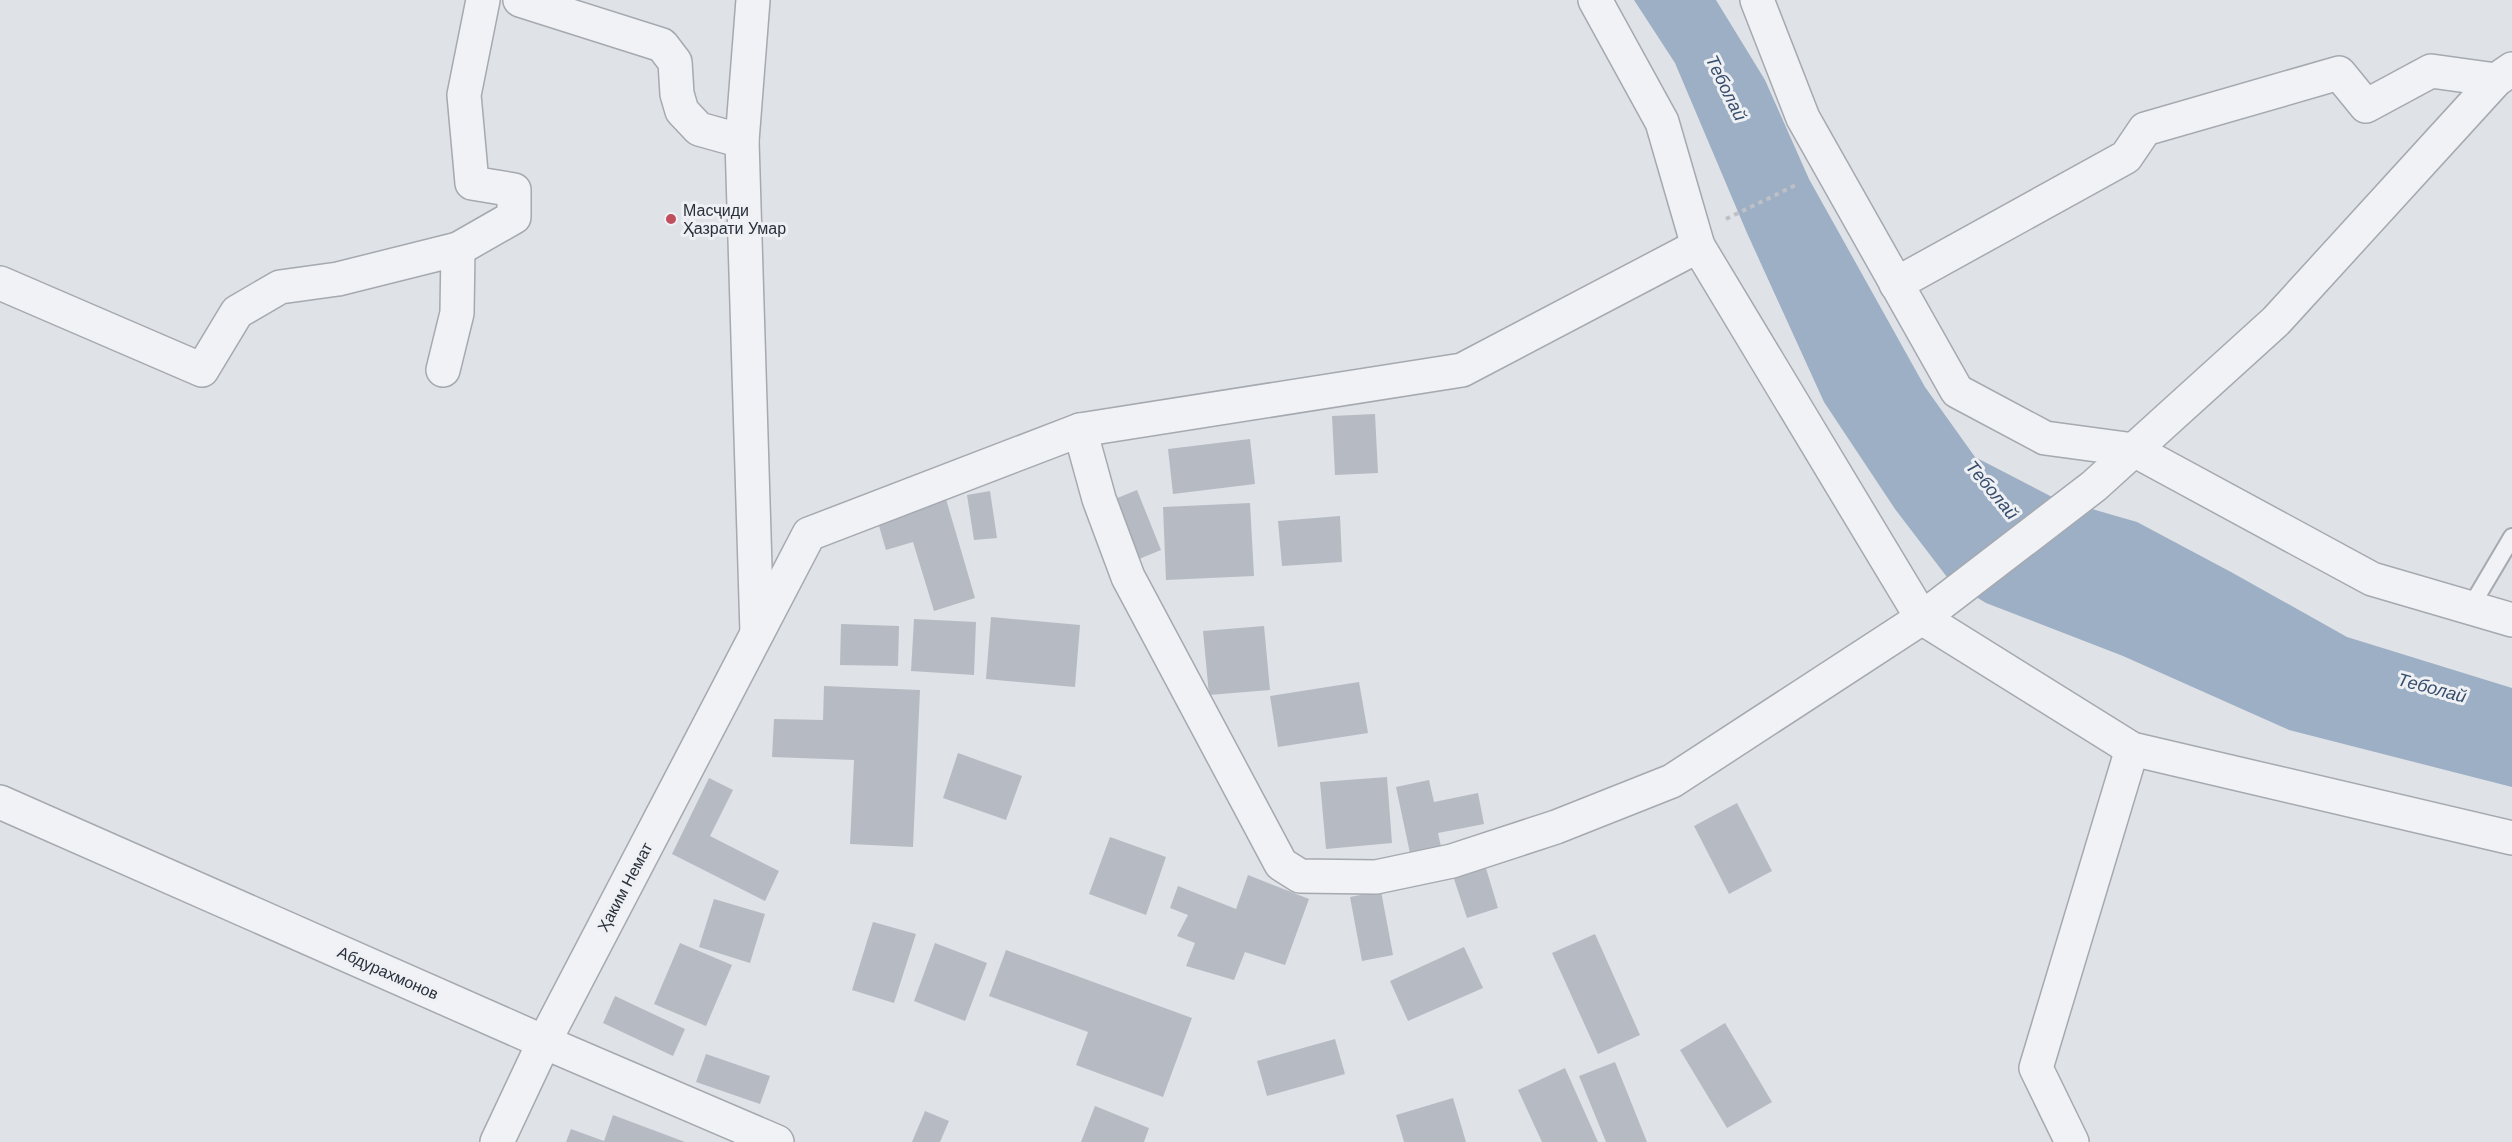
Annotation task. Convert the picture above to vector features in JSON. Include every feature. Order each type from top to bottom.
[{"type":"street","points":[[0,283],[202,370],[237,312],[280,287],[338,279],[458,249],[514,217],[514,190],[472,183],[464,95],[483,0]]},
{"type":"street","points":[[520,0],[662,45],[675,62],[677,94],[682,111],[699,129],[742,141]]},
{"type":"street","points":[[753,0],[742,141],[757,635]]},
{"type":"street","points":[[1595,0],[1662,122],[1698,246],[1923,618],[2132,749],[2512,838]]},
{"type":"street","points":[[1757,0],[1803,118],[1957,391],[2045,438],[2134,450],[2372,579],[2512,620]]},
{"type":"street","points":[[1896,284],[2126,157],[2145,129],[2339,73],[2366,106],[2432,70],[2504,74]]},
{"type":"street","points":[[1080,430],[1099,499],[1128,577],[1281,864],[1300,876],[1376,877],[1452,861],[1556,827],[1672,781],[1923,618],[2094,486],[2276,321],[2504,74]]},
{"type":"street","name":"Ҳаким Немат","points":[[497,1142],[544,1042],[809,534],[1080,430],[1462,370],[1698,246]]},
{"type":"street","points":[[443,370],[457,313],[458,249]]},
{"type":"street","points":[[2072,1142],[2036,1068],[2132,749]]},
{"type":"street","name":"Абдурахмонов","points":[[0,802],[777,1142]]},
{"type":"lane","points":[[2470,608],[2512,537]]},
{"type":"path","points":[[1725,219],[1806,180]]},
{"type":"water","name":"Теболай","points":[[1634,0],[1716,0],[1765,80],[1809,179],[1925,387],[1975,457],[2054,498],[2137,522],[2347,637],[2512,688],[2512,787],[2289,730],[2123,656],[1986,603],[1950,581],[1895,509],[1824,402],[1747,233],[1675,63]]},
{"type":"building","points":[[1375,414],[1378,473],[1335,475],[1332,416]]},
{"type":"building","points":[[1250,439],[1255,484],[1173,494],[1168,449]]},
{"type":"building","points":[[1137,490],[1161,550],[1139,559],[1115,499]]},
{"type":"building","points":[[990,491],[997,538],[974,540],[967,495]]},
{"type":"building","points":[[946,499],[975,598],[934,611],[913,542],[886,550],[877,519]]},
{"type":"building","points":[[1250,503],[1254,576],[1166,580],[1163,507]]},
{"type":"building","points":[[1340,516],[1342,562],[1282,566],[1278,521]]},
{"type":"building","points":[[991,617],[1080,625],[1075,687],[986,679]]},
{"type":"building","points":[[914,619],[976,622],[974,675],[911,671]]},
{"type":"building","points":[[841,624],[899,626],[898,666],[840,665]]},
{"type":"building","points":[[1264,626],[1270,690],[1209,695],[1203,631]]},
{"type":"building","points":[[1359,682],[1368,733],[1278,747],[1270,696]]},
{"type":"building","points":[[824,686],[920,690],[913,847],[850,844],[854,760],[772,757],[774,719],[823,720]]},
{"type":"building","points":[[958,753],[1022,776],[1006,820],[943,798]]},
{"type":"building","points":[[1387,777],[1392,843],[1326,849],[1320,782]]},
{"type":"building","points":[[709,778],[733,790],[710,836],[779,871],[765,901],[672,854]]},
{"type":"building","points":[[1429,780],[1434,802],[1478,793],[1484,824],[1438,833],[1442,851],[1411,858],[1396,787]]},
{"type":"building","points":[[1737,803],[1772,871],[1729,894],[1694,826]]},
{"type":"building","points":[[1110,837],[1166,857],[1146,915],[1089,894]]},
{"type":"building","points":[[1485,865],[1498,908],[1467,918],[1453,876]]},
{"type":"building","points":[[1248,875],[1309,899],[1285,965],[1245,952],[1234,980],[1186,966],[1195,943],[1177,936],[1188,915],[1170,908],[1178,886],[1236,909]]},
{"type":"building","points":[[1381,891],[1393,955],[1362,961],[1350,897]]},
{"type":"building","points":[[714,899],[765,914],[750,963],[699,947]]},
{"type":"building","points":[[873,922],[916,934],[894,1003],[852,990]]},
{"type":"building","points":[[1595,934],[1640,1035],[1598,1054],[1552,953]]},
{"type":"building","points":[[680,943],[732,965],[706,1026],[654,1004]]},
{"type":"building","points":[[935,943],[987,963],[965,1021],[914,1001]]},
{"type":"building","points":[[1464,947],[1483,988],[1408,1021],[1390,981]]},
{"type":"building","points":[[1006,950],[1192,1018],[1163,1097],[1076,1065],[1088,1032],[989,996]]},
{"type":"building","points":[[615,996],[685,1029],[673,1056],[603,1023]]},
{"type":"building","points":[[1725,1023],[1772,1102],[1727,1128],[1680,1050]]},
{"type":"building","points":[[1335,1039],[1345,1074],[1267,1096],[1257,1061]]},
{"type":"building","points":[[706,1054],[770,1076],[760,1104],[696,1082]]},
{"type":"building","points":[[1615,1062],[1647,1142],[1606,1142],[1579,1076]]},
{"type":"building","points":[[1565,1068],[1598,1142],[1542,1142],[1518,1090]]},
{"type":"building","points":[[1453,1098],[1466,1142],[1404,1142],[1396,1115]]},
{"type":"building","points":[[1095,1106],[1149,1128],[1144,1142],[1081,1142]]},
{"type":"building","points":[[925,1111],[949,1121],[940,1142],[912,1142]]},
{"type":"building","points":[[613,1115],[685,1142],[566,1142],[571,1129],[604,1141]]},
{"type":"place","name":"Масҷиди Ҳазрати Умар","points":[[671,219]]}]
